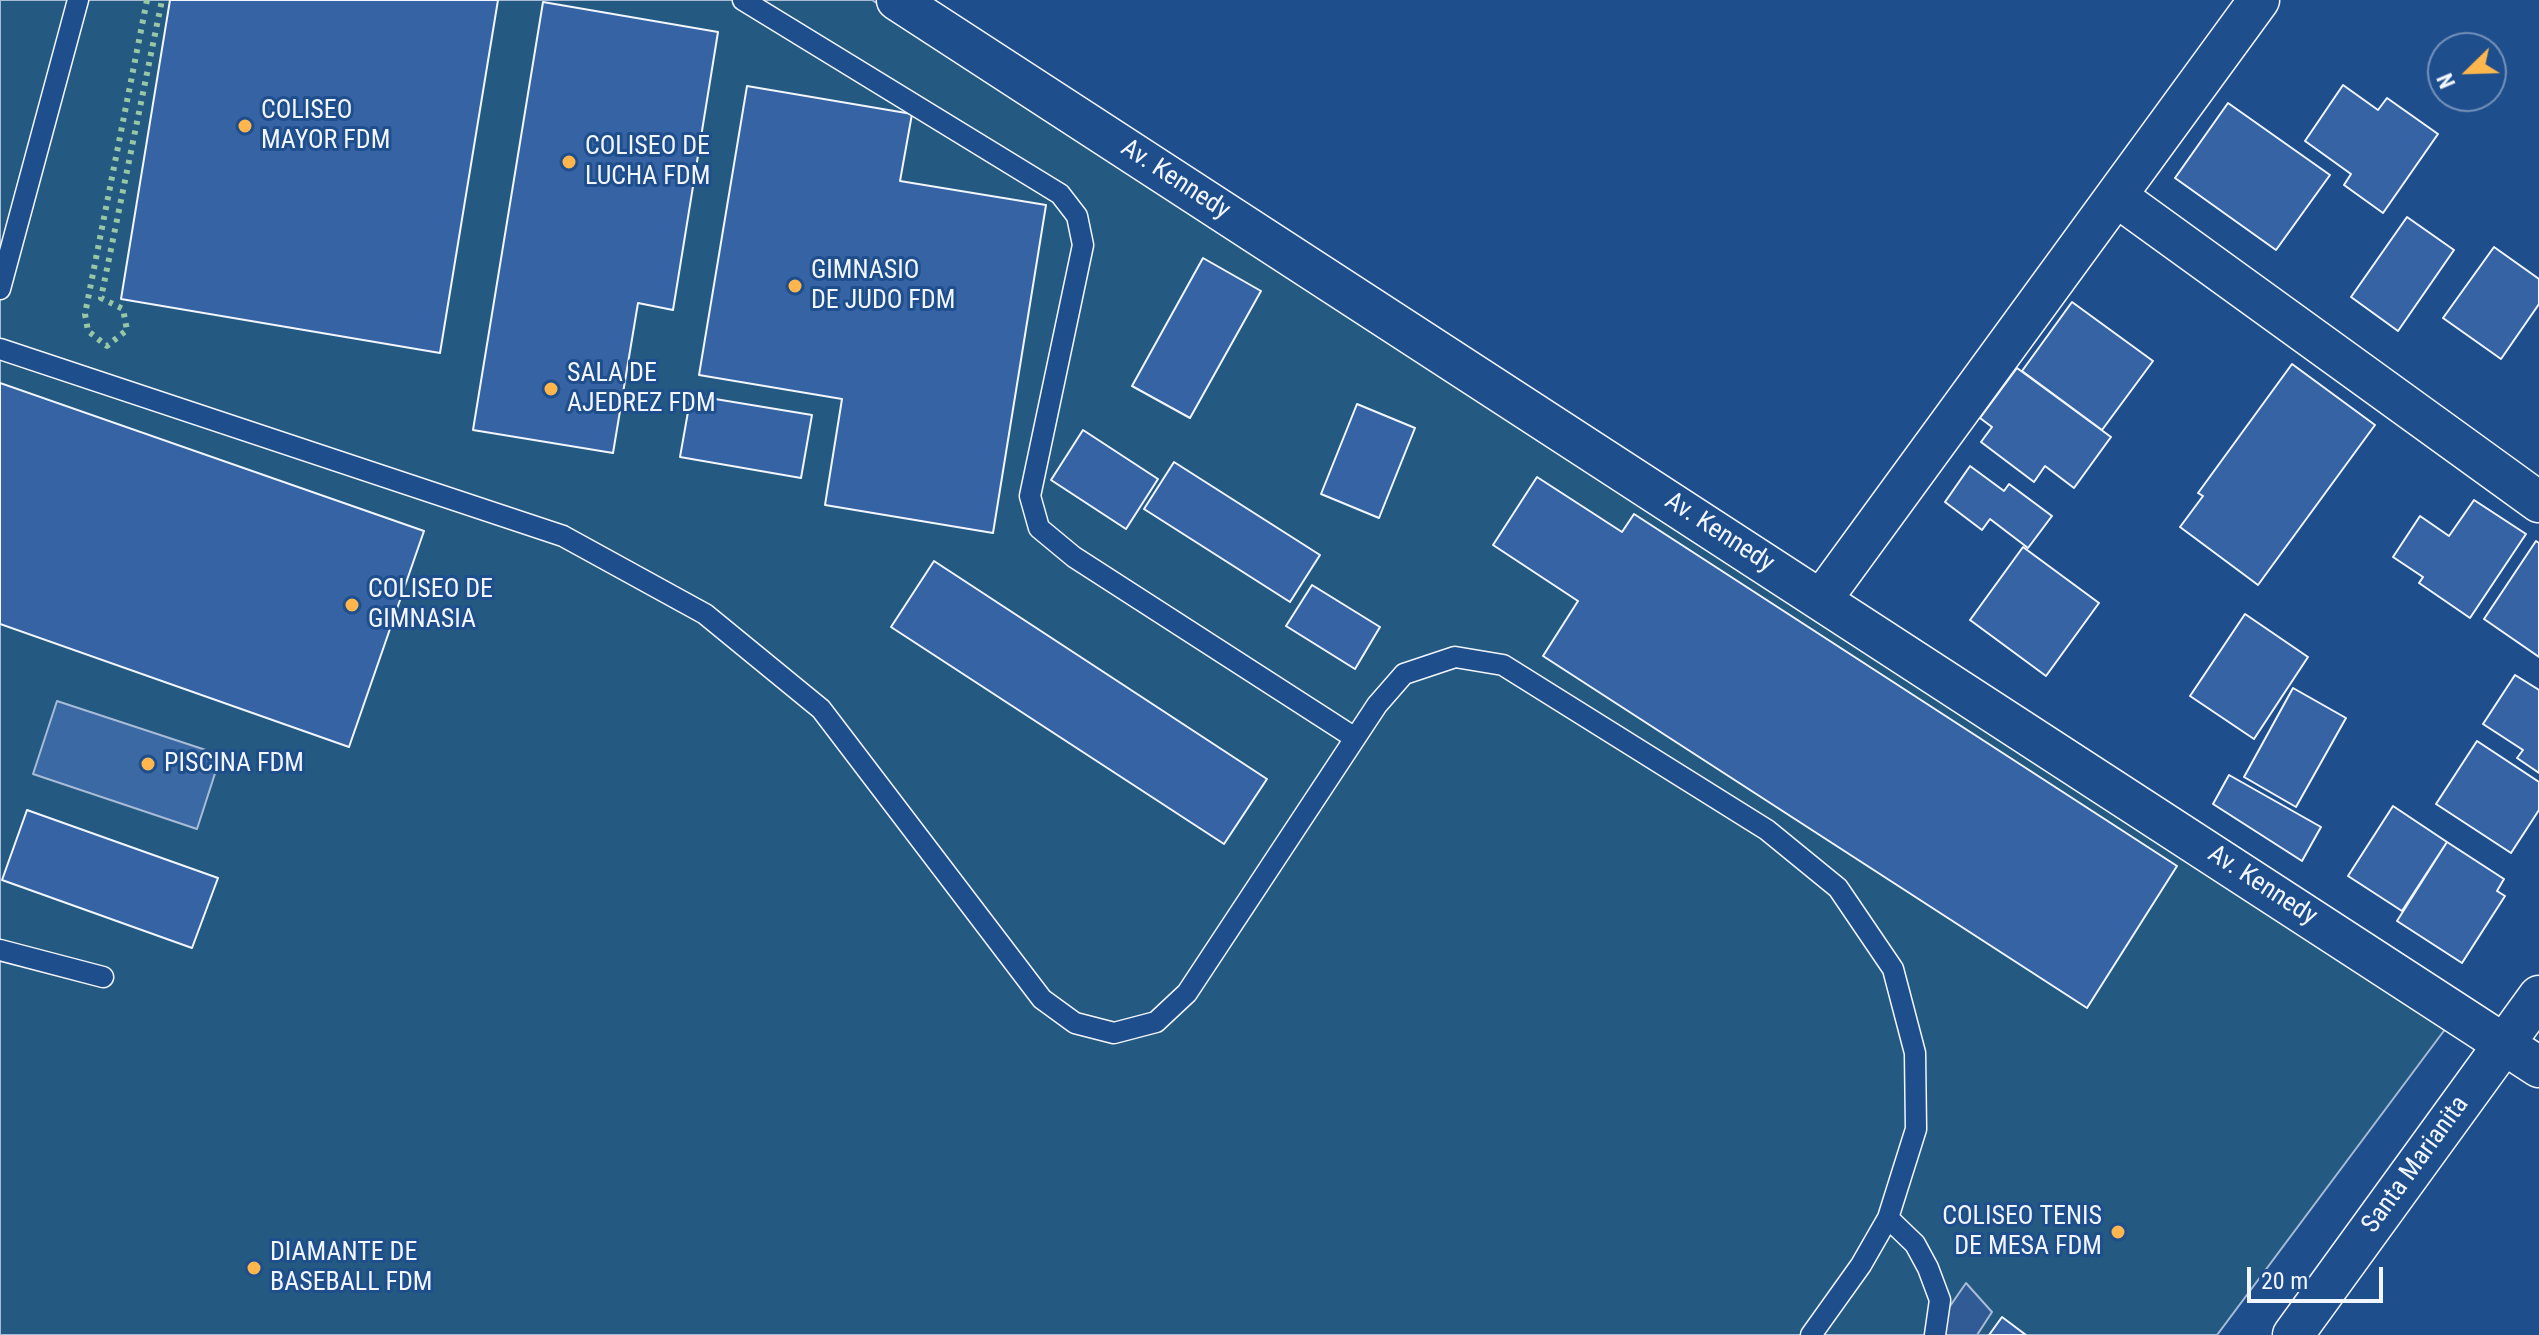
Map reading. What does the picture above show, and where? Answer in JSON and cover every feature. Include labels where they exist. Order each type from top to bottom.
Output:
[{"type":"street","name":"Av. Kennedy","points":[[897,0],[2539,1067]]},
{"type":"street","points":[[1821,600],[2259,0]]},
{"type":"street","points":[[2116,196],[2539,502]]},
{"type":"street","name":"Santa Marianita","points":[[2293,1335],[2539,996]]},
{"type":"lane","points":[[0,289],[78,0]]},
{"type":"lane","points":[[743,0],[1060,194],[1077,216],[1083,245],[1030,496],[1039,528],[1074,557],[1355,738]]},
{"type":"lane","points":[[0,349],[563,536],[705,614],[821,709],[1042,999],[1075,1023],[1114,1033],[1156,1022],[1187,993],[1377,705],[1404,674],[1455,657],[1503,665],[1767,830],[1838,888],[1893,969],[1915,1053],[1916,1129],[1888,1218],[1861,1265],[1811,1335]]},
{"type":"lane","points":[[0,950],[103,977]]},
{"type":"lane","points":[[1888,1218],[1915,1244],[1928,1268],[1940,1300],[1935,1335]]},
{"type":"shaded area","points":[[0,0],[872,0],[2446,1028],[2217,1335],[0,1335]]},
{"type":"shaded area","points":[[57,701],[221,755],[197,829],[33,774]]},
{"type":"shaded area","points":[[1966,1283],[1992,1312],[1977,1335],[1930,1335]]},
{"type":"building","points":[[170,0],[498,0],[440,353],[121,299]]},
{"type":"building","points":[[543,2],[718,32],[673,310],[638,303],[613,453],[473,430]]},
{"type":"building","points":[[2343,85],[2378,110],[2387,98],[2438,134],[2383,213],[2344,185],[2351,174],[2305,141]]},
{"type":"building","points":[[747,86],[912,114],[900,181],[1046,205],[993,533],[825,505],[842,399],[699,375]]},
{"type":"building","points":[[2228,103],[2330,175],[2276,250],[2175,178]]},
{"type":"building","points":[[2407,217],[2454,250],[2398,331],[2351,297]]},
{"type":"building","points":[[2494,247],[2539,279],[2539,304],[2501,359],[2443,318]]},
{"type":"building","points":[[1203,258],[1261,291],[1190,418],[1132,386]]},
{"type":"building","points":[[2072,302],[2153,361],[2102,430],[2022,371]]},
{"type":"building","points":[[2292,364],[2375,425],[2258,585],[2180,527],[2203,496],[2198,493]]},
{"type":"building","points":[[2017,368],[2111,437],[2074,488],[2045,466],[2034,482],[1981,442],[1992,427],[1980,418]]},
{"type":"building","points":[[0,383],[424,531],[349,747],[0,624]]},
{"type":"building","points":[[691,395],[812,415],[801,478],[680,457]]},
{"type":"building","points":[[1357,404],[1415,428],[1379,518],[1321,494]]},
{"type":"building","points":[[1083,430],[1158,479],[1126,529],[1051,480]]},
{"type":"building","points":[[1174,462],[1320,555],[1290,602],[1144,509]]},
{"type":"building","points":[[1970,466],[2004,491],[2009,484],[2052,516],[2028,548],[1990,519],[1982,530],[1945,502]]},
{"type":"building","points":[[1537,477],[1622,532],[1634,514],[2177,866],[2087,1008],[1543,656],[1578,601],[1493,545]]},
{"type":"building","points":[[2474,500],[2526,534],[2470,618],[2419,583],[2423,577],[2393,557],[2420,516],[2449,536]]},
{"type":"building","points":[[2536,541],[2539,543],[2539,657],[2484,619]]},
{"type":"building","points":[[2023,547],[2099,603],[2046,676],[1970,620]]},
{"type":"building","points":[[934,561],[1267,779],[1224,844],[891,627]]},
{"type":"building","points":[[1312,585],[1380,627],[1355,669],[1286,626]]},
{"type":"building","points":[[2245,614],[2308,657],[2254,739],[2190,696]]},
{"type":"building","points":[[2515,675],[2539,690],[2539,773],[2517,758],[2523,750],[2483,724]]},
{"type":"building","points":[[2293,688],[2346,718],[2296,807],[2244,777]]},
{"type":"building","points":[[2477,741],[2539,782],[2539,810],[2511,853],[2436,804]]},
{"type":"building","points":[[2229,775],[2321,827],[2302,861],[2213,804]]},
{"type":"building","points":[[2393,806],[2447,842],[2402,911],[2348,876]]},
{"type":"building","points":[[27,810],[218,878],[192,948],[2,880]]},
{"type":"building","points":[[2447,842],[2504,879],[2497,891],[2505,896],[2462,963],[2397,921]]},
{"type":"building","points":[[2002,1317],[2026,1335],[1989,1335]]},
{"type":"hedge","points":[[147,0],[85,314],[88,331],[107,346],[127,330],[123,309],[101,298],[162,0]]},
{"type":"place","name":"COLISEO MAYOR FDM","points":[[245,126]]},
{"type":"place","name":"COLISEO DE LUCHA FDM","points":[[569,162]]},
{"type":"place","name":"GIMNASIO DE JUDO FDM","points":[[795,286]]},
{"type":"place","name":"SALA DE AJEDREZ FDM","points":[[551,389]]},
{"type":"place","name":"COLISEO DE GIMNASIA","points":[[352,605]]},
{"type":"place","name":"PISCINA FDM","points":[[148,764]]},
{"type":"place","name":"COLISEO TENIS DE MESA FDM","points":[[2118,1232]]},
{"type":"place","name":"DIAMANTE DE BASEBALL FDM","points":[[254,1268]]}]
